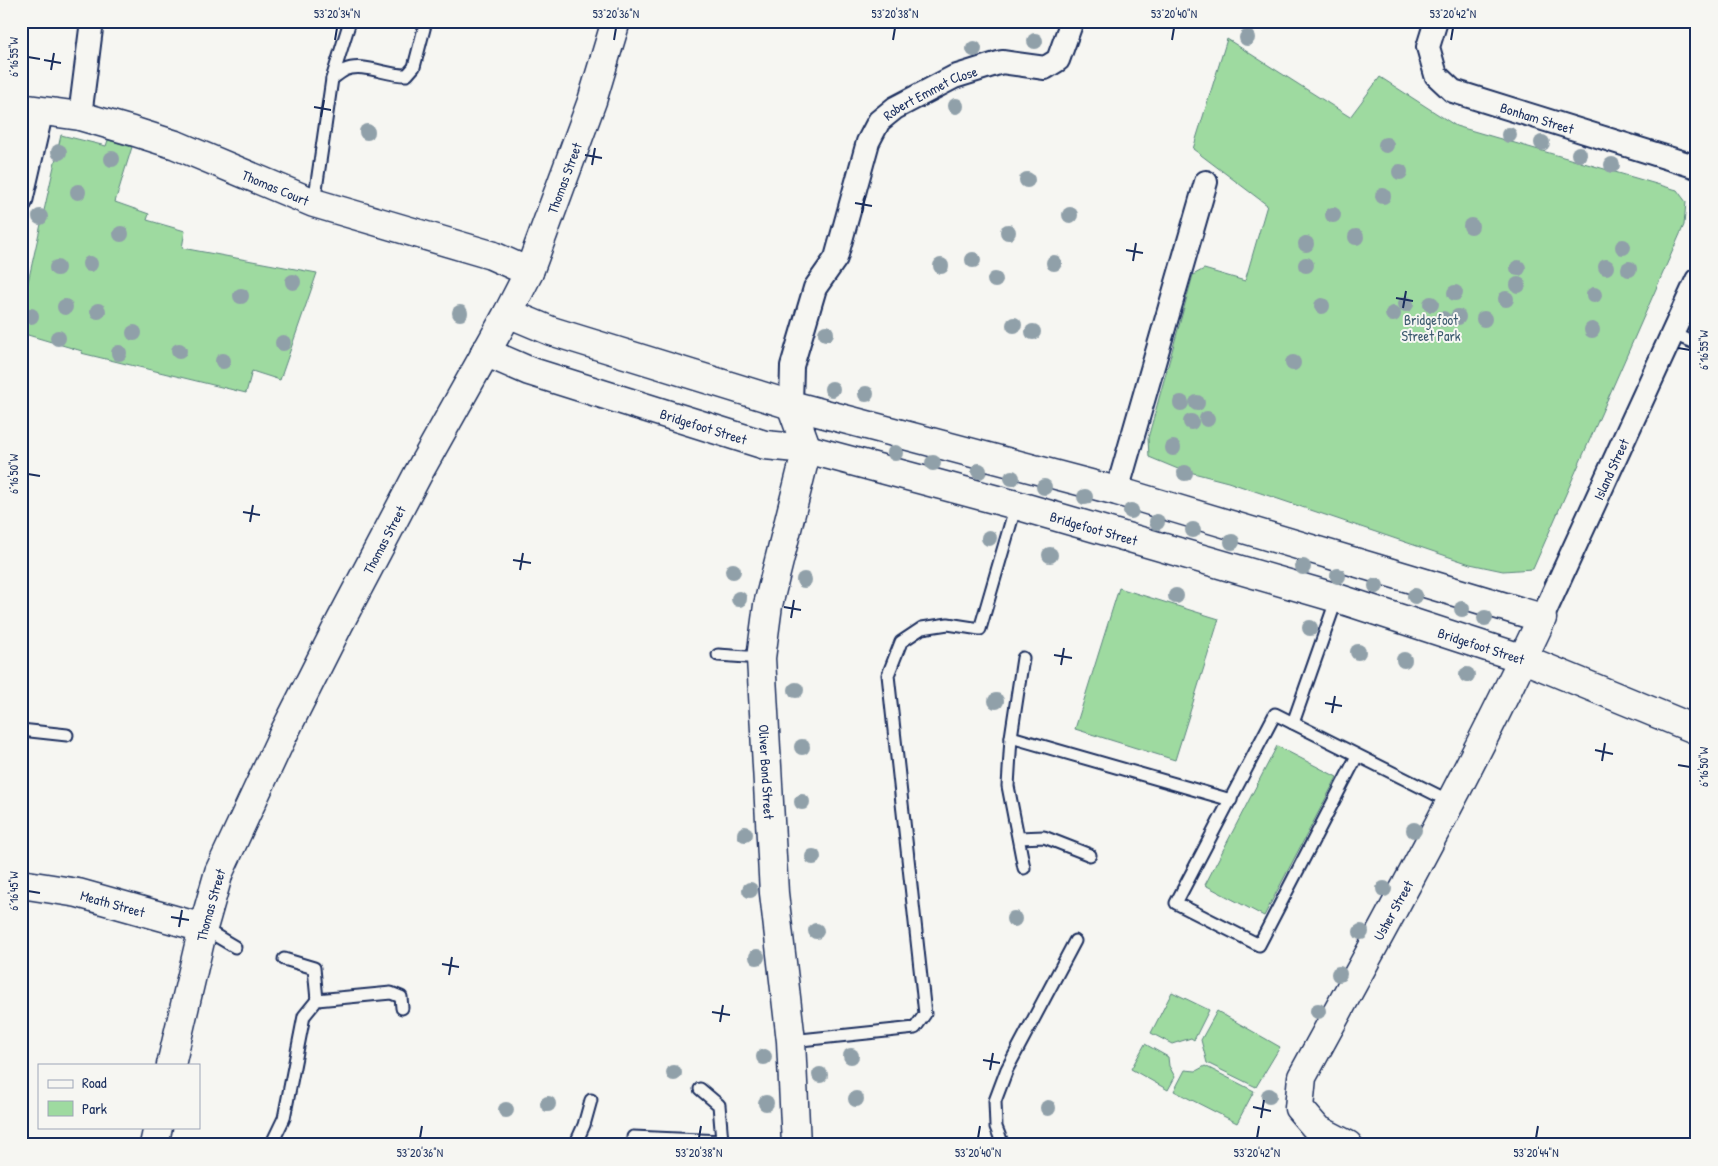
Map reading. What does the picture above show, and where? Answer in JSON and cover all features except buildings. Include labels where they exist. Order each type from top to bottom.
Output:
[{"type":"main road","name":"Thomas Street","points":[[172,1064],[203,928],[219,872],[283,735],[406,497],[529,272],[592,101],[616,21]]},
{"type":"main road","name":"Thomas Court","points":[[31,109],[100,120],[176,145],[314,203],[491,255],[529,272]]},
{"type":"main road","points":[[508,313],[551,331],[791,405],[1117,492],[1542,618]]},
{"type":"main road","name":"Bridgefoot Street","points":[[485,352],[529,372],[765,445],[807,449],[1016,505],[1337,598],[1524,659],[1697,730]]},
{"type":"main road","points":[[791,405],[807,449]]},
{"type":"main road","name":"Oliver Bond Street","points":[[796,1145],[790,1041],[774,893],[761,658],[768,604],[807,449]]},
{"type":"main road","name":"Island Street","points":[[1524,659],[1542,618]]},
{"type":"main road","name":"Usher Street","points":[[1348,1145],[1317,1129],[1299,1108],[1302,1077],[1425,853],[1524,659]]},
{"type":"main road","name":"Meath Street","points":[[21,884],[78,893],[203,928]]},
{"type":"main road","points":[[154,1145],[158,1128]]},
{"type":"street","points":[[80,116],[92,21]]},
{"type":"street","name":"Robert Emmet Close","points":[[791,405],[792,366],[816,288],[836,258],[868,142],[879,121],[895,108],[954,77],[1002,62],[1045,68],[1058,60],[1072,21]]},
{"type":"street","name":"Bonham Street","points":[[1431,25],[1428,47],[1436,75],[1453,91],[1697,167]]},
{"type":"street","points":[[21,201],[31,109]]},
{"type":"street","points":[[1117,492],[1206,182]]},
{"type":"street","name":"Island Street","points":[[1542,618],[1697,280]]},
{"type":"lane","points":[[314,203],[332,79],[350,21]]},
{"type":"lane","points":[[332,79],[346,69],[364,67],[396,76],[407,75],[414,67],[426,21]]},
{"type":"lane","points":[[1673,334],[1697,344]]},
{"type":"lane","points":[[790,1041],[915,1028],[925,1014],[888,675],[901,642],[922,628],[948,624],[980,630],[1016,505]]},
{"type":"lane","points":[[1292,723],[1337,598]]},
{"type":"lane","points":[[718,655],[761,658]]},
{"type":"lane","points":[[1023,658],[1011,737],[1008,786],[1024,868]]},
{"type":"lane","points":[[1357,756],[1259,946],[1176,903],[1275,714],[1451,802]]},
{"type":"lane","points":[[21,730],[67,735]]},
{"type":"lane","points":[[1011,737],[1231,800]]},
{"type":"lane","points":[[1019,838],[1044,837],[1090,855]]},
{"type":"lane","points":[[203,928],[235,947]]},
{"type":"lane","points":[[1003,1145],[996,1127],[995,1101],[1007,1069],[1075,940]]},
{"type":"lane","points":[[284,959],[314,968],[318,1000]]},
{"type":"lane","points":[[271,1145],[284,1118],[304,1016],[318,1000],[392,993],[401,997],[402,1008]]},
{"type":"lane","points":[[633,1137],[723,1143],[719,1105],[700,1089]]},
{"type":"lane","points":[[575,1145],[584,1125],[590,1100]]},
{"type":"green space","name":"Bridgefoot Street Park","points":[[1227,39],[1350,117],[1380,77],[1456,126],[1677,190],[1686,202],[1684,225],[1533,569],[1503,571],[1470,564],[1228,482],[1178,469],[1149,457],[1148,438],[1193,275],[1204,269],[1245,281],[1267,205],[1193,149]]},
{"type":"green space","points":[[61,135],[106,146],[108,140],[132,147],[115,202],[149,214],[147,220],[185,231],[182,248],[317,273],[280,380],[252,371],[246,393],[81,353],[82,351],[21,333],[21,313]]},
{"type":"green space","points":[[1119,588],[1219,619],[1175,760],[1075,729]]},
{"type":"green space","points":[[1277,746],[1337,777],[1264,916],[1205,885]]},
{"type":"green space","points":[[1172,992],[1209,1010],[1194,1040],[1191,1038],[1172,1044],[1151,1033]]},
{"type":"green space","points":[[1217,1011],[1280,1047],[1256,1087],[1207,1063],[1201,1040]]},
{"type":"green space","points":[[1145,1044],[1168,1057],[1169,1066],[1175,1077],[1168,1090],[1131,1069]]},
{"type":"green space","points":[[1205,1066],[1254,1091],[1237,1123],[1174,1091],[1185,1070],[1196,1071]]}]
